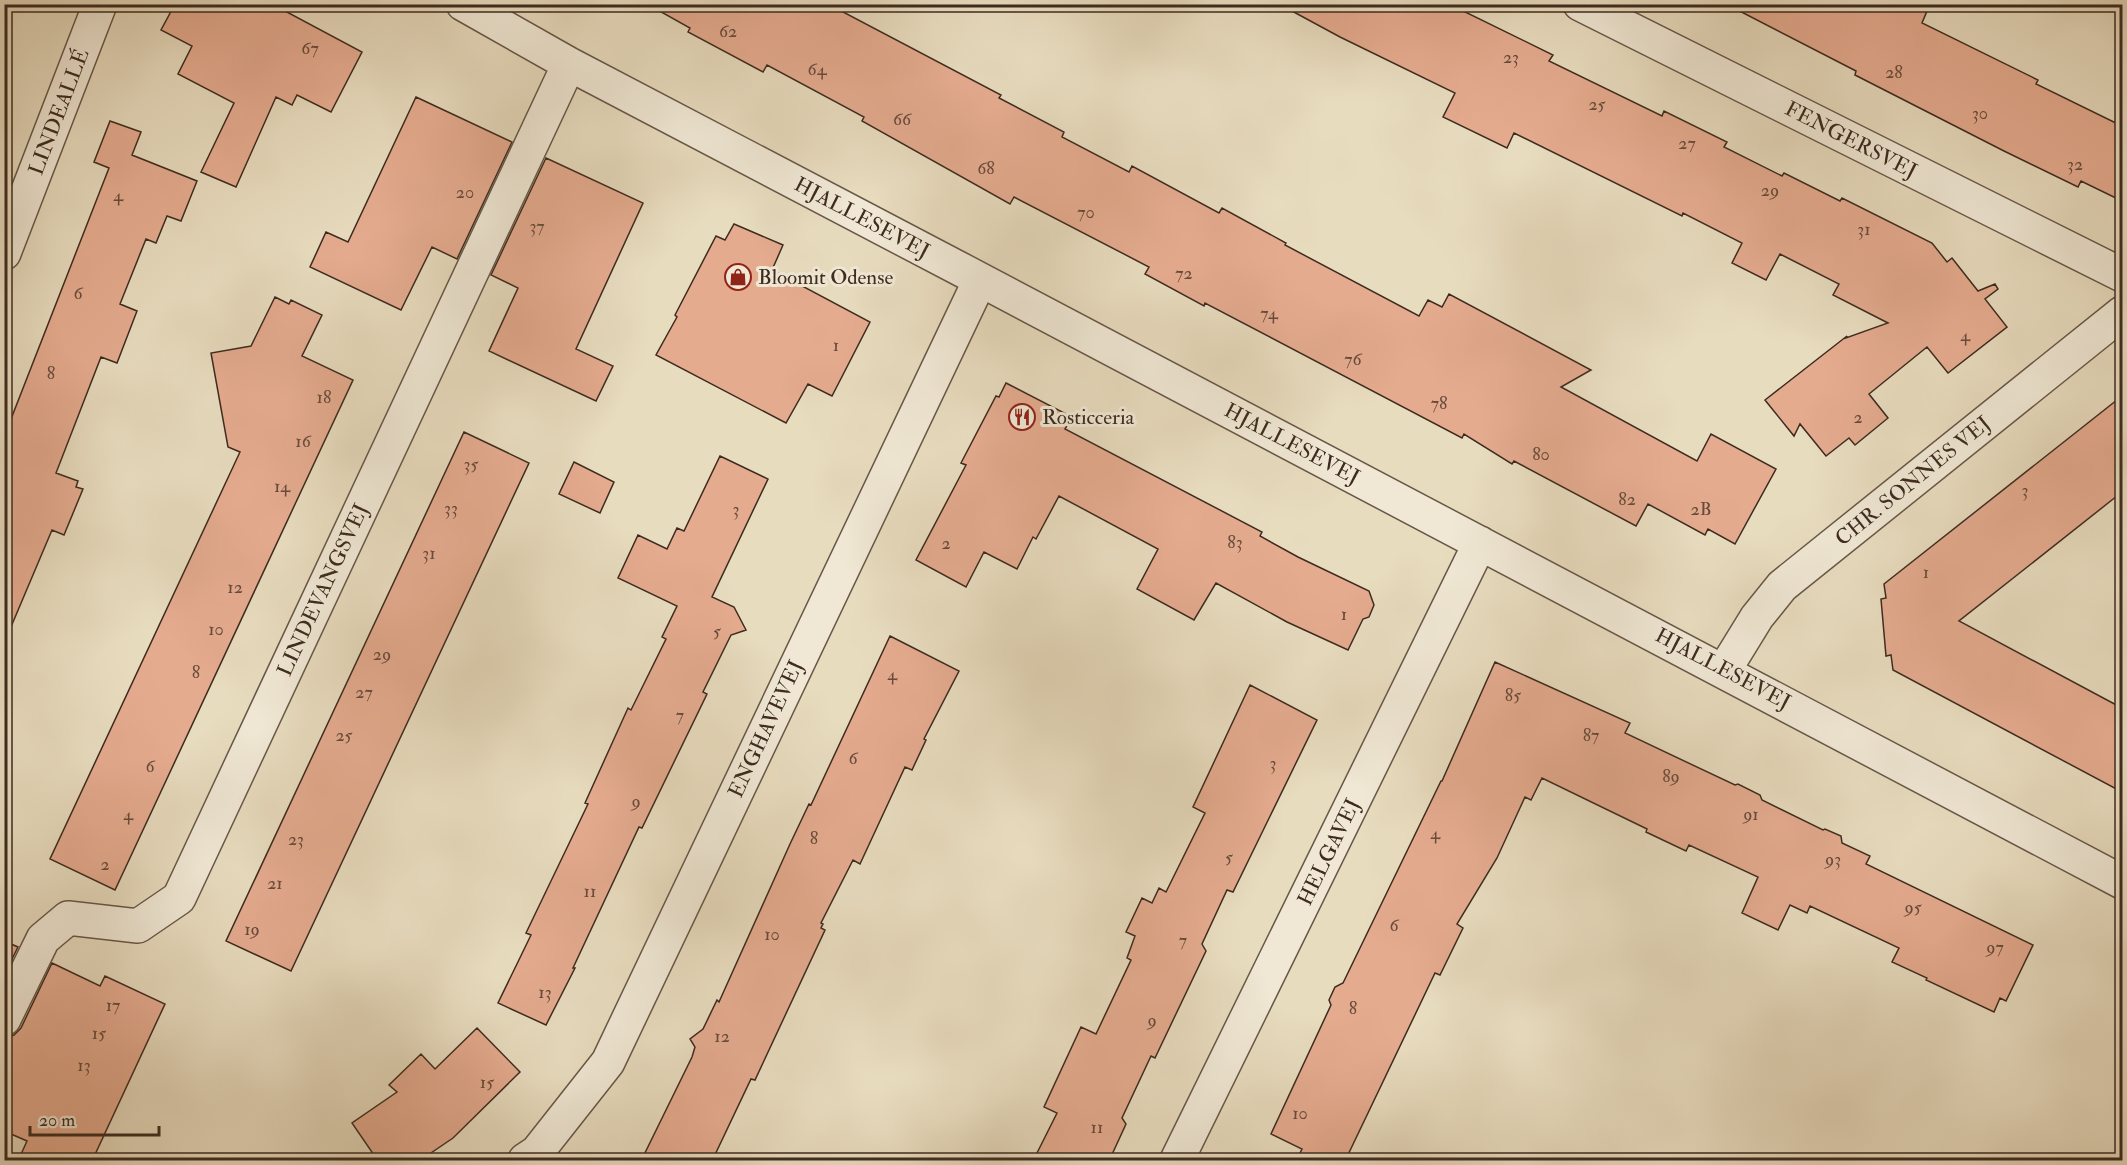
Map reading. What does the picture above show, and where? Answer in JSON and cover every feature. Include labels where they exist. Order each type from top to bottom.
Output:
[{"type":"street","name":"LINDEALLÉ","points":[[4,253],[100,4]]},
{"type":"street","name":"HJALLESEVEJ","points":[[463,4],[569,64],[1479,543],[1725,669],[2122,882]]},
{"type":"street","name":"FENGERSVEJ","points":[[1580,4],[2122,275]]},
{"type":"street","name":"LINDEVANGSVEJ","points":[[4,1019],[43,939],[68,918],[138,926],[178,898],[569,64]]},
{"type":"street","name":"ENGHAVEVEJ","points":[[525,1161],[537,1152],[608,1062],[980,280]]},
{"type":"street","name":"CHR. SONNES VEJ","points":[[1725,669],[1757,617],[1782,586],[2122,313]]},
{"type":"street","name":"HELGAVEJ","points":[[1177,1161],[1479,543]]},
{"type":"building","points":[[175,4],[272,4],[362,52],[331,112],[297,95],[292,105],[276,97],[236,187],[201,172],[234,103],[178,74],[192,46],[161,30]]},
{"type":"building","points":[[647,4],[828,4],[1001,95],[999,98],[1064,132],[1062,137],[1129,172],[1132,166],[1219,213],[1222,208],[1286,243],[1285,245],[1419,316],[1428,300],[1442,307],[1449,294],[1591,370],[1561,387],[1697,461],[1711,434],[1776,469],[1735,544],[1708,529],[1705,535],[1648,504],[1636,526],[1514,461],[1512,464],[1464,434],[1462,438],[1205,303],[1204,306],[1145,274],[1149,267],[1014,197],[1010,204],[862,121],[864,117],[767,65],[763,72],[688,32],[690,28]]},
{"type":"building","points":[[1279,4],[1449,4],[1553,55],[1549,61],[1662,116],[1664,111],[1727,142],[1724,147],[1782,176],[1784,173],[1840,201],[1842,198],[1932,243],[1947,262],[1952,258],[1978,291],[1995,284],[1998,289],[1985,299],[2007,327],[1948,373],[1927,347],[1869,394],[1888,418],[1855,445],[1849,438],[1826,456],[1800,424],[1794,436],[1765,400],[1847,336],[1846,338],[1888,323],[1833,295],[1839,284],[1780,254],[1766,280],[1732,263],[1742,243],[1683,213],[1682,216],[1514,133],[1507,148],[1443,117],[1455,93],[1340,37]]},
{"type":"building","points":[[1726,4],[1930,4],[1922,23],[2038,80],[2036,84],[2122,126],[2122,201],[2081,181],[2078,187],[2004,151],[1855,75],[1856,71]]},
{"type":"building","points":[[416,97],[512,142],[457,259],[432,247],[401,310],[310,267],[326,232],[348,242]]},
{"type":"building","points":[[110,121],[141,132],[132,155],[197,181],[181,221],[167,216],[156,243],[146,239],[120,304],[137,311],[117,363],[101,357],[56,473],[78,481],[76,487],[83,489],[64,535],[52,530],[5,641],[4,437],[109,168],[94,162]]},
{"type":"building","points":[[546,158],[643,203],[576,349],[613,366],[596,401],[489,351],[518,288],[491,275]]},
{"type":"building","points":[[734,224],[783,245],[772,270],[870,322],[832,396],[808,384],[786,423],[656,355],[716,236],[725,240]]},
{"type":"building","points":[[275,297],[289,304],[291,300],[322,315],[302,356],[353,380],[115,890],[50,859],[240,452],[228,447],[211,353],[251,346]]},
{"type":"building","points":[[1006,383],[1072,417],[1065,429],[1262,532],[1260,536],[1298,557],[1369,591],[1374,605],[1369,617],[1363,619],[1348,650],[1287,622],[1216,583],[1194,620],[1137,589],[1158,549],[1059,496],[1036,539],[1033,537],[1017,569],[984,552],[966,587],[916,560],[966,465],[961,463],[996,396],[999,397]]},
{"type":"building","points":[[2122,396],[2122,492],[1959,621],[2122,708],[2122,792],[1893,670],[1891,655],[1886,656],[1881,599],[1886,598],[1884,584]]},
{"type":"building","points":[[464,432],[529,463],[291,971],[226,941]]},
{"type":"building","points":[[720,456],[768,479],[712,597],[734,607],[746,630],[731,635],[703,692],[707,694],[642,828],[639,827],[573,968],[575,968],[546,1025],[498,1003],[531,935],[526,933],[588,804],[585,803],[628,708],[631,710],[666,639],[662,637],[677,606],[618,578],[638,535],[667,549],[677,528],[684,531]]},
{"type":"building","points":[[574,462],[614,482],[600,513],[559,494]]},
{"type":"building","points":[[890,636],[959,671],[924,739],[926,740],[912,770],[905,767],[860,864],[853,860],[821,923],[823,924],[821,928],[825,930],[755,1080],[751,1079],[712,1161],[641,1161],[692,1057],[695,1047],[690,1039],[703,1029],[717,1000],[719,1002],[790,844],[809,804],[811,805]]},
{"type":"building","points":[[1495,662],[1630,723],[1625,733],[1735,785],[1738,784],[1760,795],[1762,800],[1823,830],[1841,836],[1842,843],[1870,856],[1866,864],[2033,945],[2006,1001],[2000,998],[1994,1012],[1926,980],[1927,978],[1892,962],[1899,948],[1810,906],[1807,913],[1790,905],[1778,930],[1742,913],[1758,877],[1689,845],[1686,851],[1646,832],[1647,829],[1542,778],[1531,800],[1525,797],[1497,858],[1457,924],[1463,928],[1440,975],[1435,973],[1345,1161],[1296,1161],[1302,1149],[1271,1134],[1331,1005],[1329,1000],[1335,987],[1343,983],[1442,781]]},
{"type":"building","points":[[1250,685],[1317,720],[1233,892],[1227,890],[1202,944],[1206,951],[1155,1058],[1151,1056],[1122,1118],[1126,1124],[1109,1161],[1033,1161],[1057,1113],[1044,1107],[1081,1027],[1096,1034],[1131,960],[1127,958],[1135,936],[1126,932],[1142,898],[1152,903],[1159,888],[1166,892],[1205,813],[1193,807]]},
{"type":"building","points":[[4,941],[18,947],[4,975]]},
{"type":"building","points":[[52,963],[100,986],[105,976],[165,1004],[92,1161],[18,1161],[27,1141],[4,1131],[4,1038],[14,1035],[21,1028]]},
{"type":"building","points":[[477,1028],[520,1072],[453,1138],[419,1161],[378,1161],[352,1123],[397,1092],[389,1085],[421,1054],[435,1069]]},
{"type":"place","name":"Bloomit Odense","points":[[738,277]]},
{"type":"place","name":"Rosticceria","points":[[1022,417]]}]
